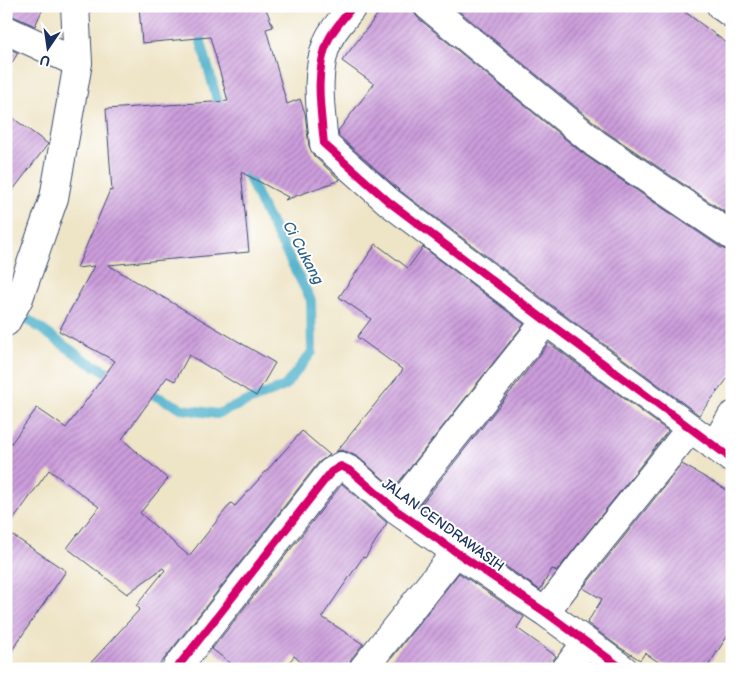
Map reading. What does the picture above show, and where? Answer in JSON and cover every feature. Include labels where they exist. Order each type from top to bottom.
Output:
[{"type":"street","points":[[11,304],[54,198],[78,63],[76,6]]},
{"type":"street","points":[[353,6],[328,39],[323,56],[320,82],[324,144],[389,202],[723,452],[732,416]]},
{"type":"street","points":[[428,6],[596,144],[732,236]]},
{"type":"street","points":[[721,6],[732,14]]},
{"type":"street","points":[[6,30],[78,63]]},
{"type":"street","points":[[396,510],[546,321]]},
{"type":"street","points":[[545,612],[690,429]]},
{"type":"street","name":"JALAN CENDRAWASIH","points":[[176,669],[331,472],[341,466],[351,471],[396,510],[545,612],[623,669]]},
{"type":"street","points":[[363,669],[456,552]]},
{"type":"street","points":[[566,669],[586,643]]},
{"type":"building","points":[[6,6],[44,6],[35,26],[13,16],[6,15]]},
{"type":"building","points":[[139,6],[265,6],[273,27],[266,29],[287,104],[300,99],[305,113],[309,146],[314,156],[340,180],[285,200],[288,197],[241,172],[249,252],[108,265],[275,363],[256,396],[189,355],[175,381],[167,377],[122,439],[168,479],[140,513],[189,556],[231,503],[235,506],[302,431],[330,455],[319,462],[155,669],[85,669],[140,609],[136,606],[165,570],[163,568],[127,594],[67,548],[99,507],[49,470],[6,530],[6,450],[37,408],[66,428],[115,361],[59,331],[94,266],[77,268],[110,190],[112,191],[106,109],[228,101],[210,37],[142,43]]},
{"type":"building","points":[[384,6],[413,6],[418,18],[586,156],[723,249],[732,251],[732,373],[699,415],[399,190],[339,136],[338,131],[374,84],[342,61]]},
{"type":"building","points":[[453,6],[677,6],[732,47],[732,217],[605,131]]},
{"type":"building","points":[[6,47],[18,53],[6,72]]},
{"type":"building","points":[[6,113],[48,144],[6,199]]},
{"type":"building","points":[[376,244],[408,268],[423,247],[524,324],[394,488],[358,457],[341,450],[336,452],[403,370],[357,337],[371,319],[339,297]]},
{"type":"building","points":[[549,343],[668,431],[557,571],[552,569],[540,590],[419,507]]},
{"type":"building","points":[[682,464],[732,493],[732,629],[706,669],[669,669],[645,653],[640,660],[587,623],[602,599],[583,588]]},
{"type":"building","points":[[342,484],[387,523],[365,558],[363,557],[322,617],[363,644],[351,659],[348,669],[309,669],[294,656],[284,669],[238,669],[212,649]]},
{"type":"building","points":[[6,531],[66,571],[6,659]]},
{"type":"building","points":[[459,573],[524,617],[517,628],[556,656],[551,669],[383,669]]},
{"type":"waterway","name":"Ci Cukang","points":[[201,26],[201,42],[221,114]]},
{"type":"waterway","name":"Ci Cukang","points":[[143,390],[183,409],[217,414],[285,386],[312,352],[311,300],[260,202],[243,164]]},
{"type":"waterway","name":"Ci Cukang","points":[[12,314],[30,321],[86,361],[119,378]]},
{"type":"cycle path","points":[[353,6],[328,41],[321,66],[320,105],[324,144],[389,202],[732,459]]},
{"type":"cycle path","points":[[176,669],[331,472],[341,466],[351,471],[396,510],[545,612],[623,669]]}]
